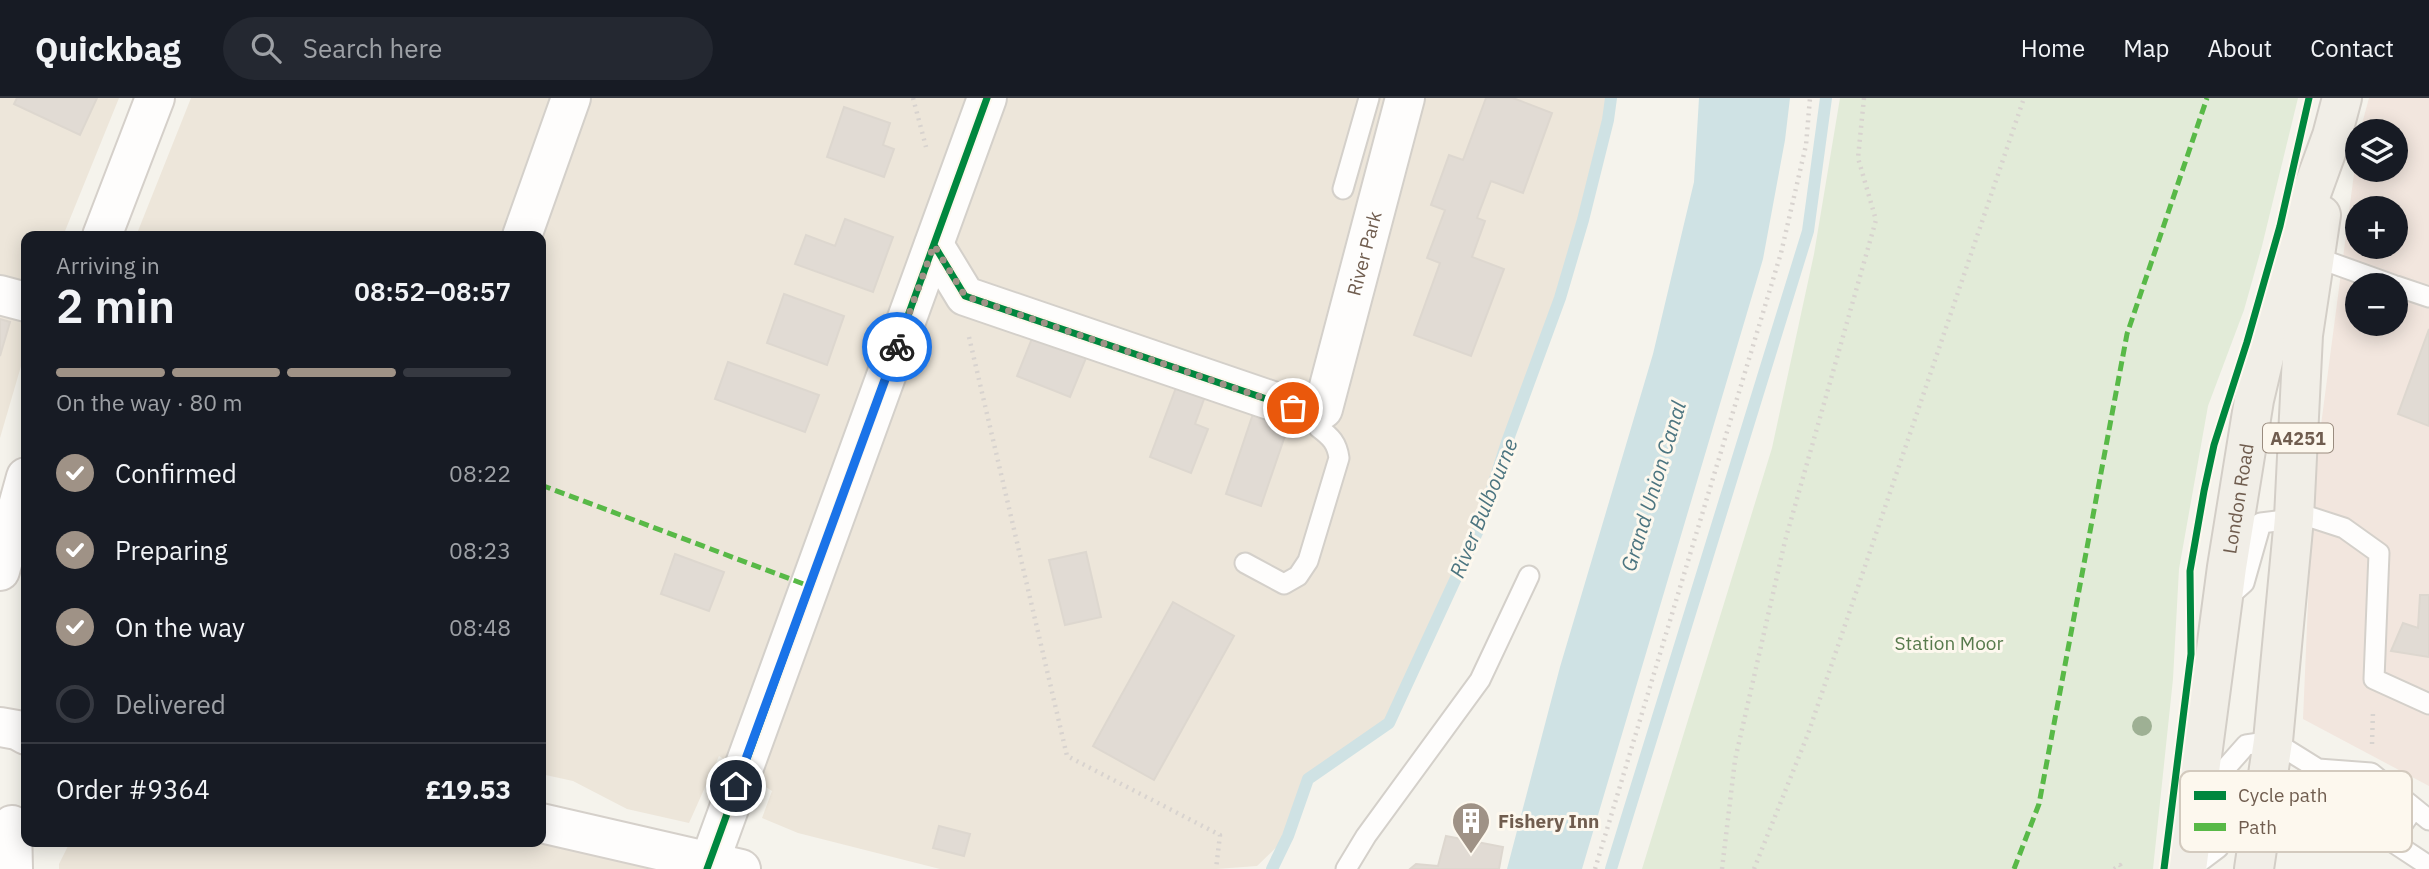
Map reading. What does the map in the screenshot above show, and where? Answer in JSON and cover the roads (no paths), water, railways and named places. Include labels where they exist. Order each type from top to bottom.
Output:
[{"type":"main road","name":"London Road","points":[[2202,771],[2227,566],[2254,400],[2287,260],[2332,136],[2342,98]]},
{"type":"main road","name":"London Road","points":[[2269,771],[2294,518],[2303,335],[2332,136]]},
{"type":"street","points":[[104,231],[155,98]]},
{"type":"street","points":[[524,231],[570,98]]},
{"type":"street","points":[[546,824],[719,867],[987,98]]},
{"type":"street","name":"River Park","points":[[1308,409],[1405,98]]},
{"type":"street","points":[[934,245],[965,296],[1308,409]]},
{"type":"street","points":[[0,295],[21,301]]},
{"type":"street","points":[[0,571],[21,495]]},
{"type":"street","points":[[0,727],[21,732]]},
{"type":"street","points":[[13,824],[13,869]]},
{"type":"lane","points":[[1343,189],[1369,98]]},
{"type":"lane","points":[[2315,257],[2359,273]]},
{"type":"lane","points":[[2408,290],[2429,297]]},
{"type":"lane","points":[[1245,563],[1284,584],[1298,576],[1308,561],[1339,458],[1338,448],[1332,438],[1320,428],[1308,409]]},
{"type":"lane","points":[[2224,600],[2244,583],[2261,523],[2310,517],[2344,528],[2379,553],[2374,679],[2429,704]]},
{"type":"lane","points":[[1346,869],[1366,836],[1480,680],[1529,576]]},
{"type":"lane","points":[[2223,771],[2246,745],[2273,741],[2318,769],[2344,771]]},
{"type":"lane","points":[[2189,869],[2212,852]]},
{"type":"lane","points":[[2408,852],[2429,866]]},
{"type":"water","name":"Grand Union Canal","points":[[1699,98],[1790,98],[1763,259],[1582,869],[1507,869],[1560,667],[1653,354],[1694,182]]},
{"type":"waterway","name":"River Bulbourne","points":[[1272,869],[1288,836],[1308,779],[1389,723],[1480,526],[1507,442],[1560,298],[1583,220],[1611,98]]},
{"type":"waterway","points":[[1611,869],[1808,231],[1826,98]]},
{"type":"place","name":"Fishery Inn","points":[[1471,855]]},
{"type":"park label","name":"Station Moor","points":[[1949,643]]}]
